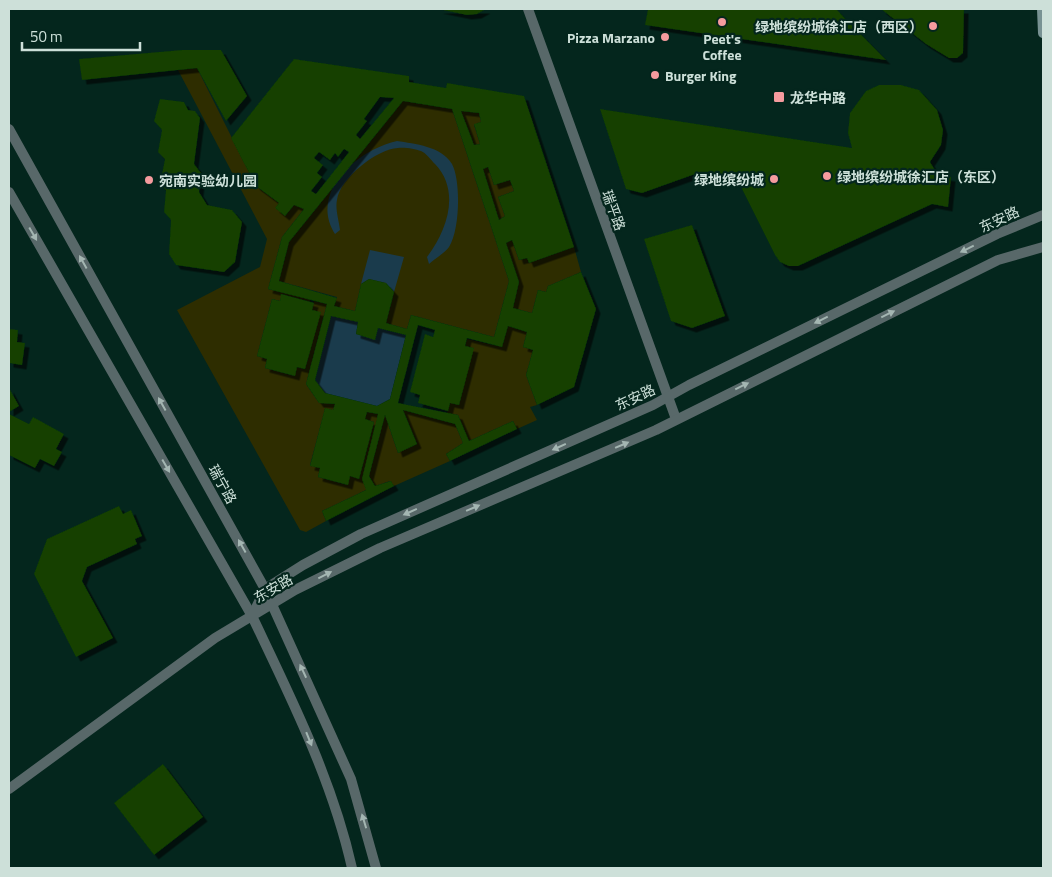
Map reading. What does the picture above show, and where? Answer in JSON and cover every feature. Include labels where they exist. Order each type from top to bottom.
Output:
[{"type":"main road","points":[[1042,9],[1043,33]]},
{"type":"street","name":"瑞平路","points":[[528,9],[676,420]]},
{"type":"street","name":"瑞宁路","points":[[9,129],[273,604],[351,779],[376,868]]},
{"type":"street","points":[[9,192],[252,616],[307,732],[346,840],[352,868]]},
{"type":"street","name":"东安路","points":[[252,616],[265,589],[303,565],[361,534],[667,397],[979,243],[1043,214]]},
{"type":"street","name":"东安路","points":[[9,789],[216,638],[273,604],[380,548],[656,430],[998,260],[1043,247]]},
{"type":"shaded area","points":[[197,68],[256,186],[279,203],[285,216],[294,205],[304,209],[282,237],[268,289],[309,299],[311,302],[282,294],[280,301],[272,299],[257,356],[267,359],[265,368],[294,376],[297,367],[305,369],[320,313],[312,310],[314,301],[327,304],[306,384],[319,403],[335,404],[333,410],[325,409],[310,465],[320,468],[318,477],[347,485],[350,476],[359,479],[374,422],[365,419],[367,412],[378,414],[366,490],[322,511],[326,521],[306,532],[300,530],[177,310],[260,267],[267,239],[178,70]]},
{"type":"shaded area","points":[[403,101],[452,109],[509,281],[494,337],[411,315],[407,329],[386,323],[394,292],[386,283],[369,279],[361,284],[355,311],[334,306],[337,297],[279,281],[289,242]]},
{"type":"shaded area","points":[[461,111],[479,113],[481,122],[474,125],[480,144],[474,145]]},
{"type":"shaded area","points":[[488,167],[494,185],[510,180],[514,191],[498,197],[505,216],[499,220],[483,169]]},
{"type":"shaded area","points":[[512,240],[519,260],[527,258],[529,263],[574,247],[581,272],[548,286],[546,292],[538,290],[532,313],[513,308],[519,282],[506,243]]},
{"type":"shaded area","points":[[508,326],[527,332],[523,347],[533,350],[526,375],[537,405],[530,407],[537,420],[517,429],[513,421],[469,441],[458,415],[447,413],[450,403],[459,405],[473,348],[465,346],[467,339],[502,347]]},
{"type":"shaded area","points":[[403,410],[455,424],[463,443],[446,454],[450,461],[394,486],[390,481],[375,486],[369,476],[385,415],[398,453],[417,444]]},
{"type":"water","points":[[397,141],[427,147],[441,153],[452,164],[455,172],[458,205],[453,239],[449,247],[429,264],[427,257],[434,247],[445,223],[449,198],[448,186],[443,175],[425,153],[421,151],[410,148],[398,148],[380,153],[370,159],[352,174],[340,191],[336,207],[340,230],[335,234],[328,218],[328,203],[333,188],[342,175],[367,153]]},
{"type":"water","points":[[370,250],[404,257],[394,292],[386,283],[369,279],[361,284]]},
{"type":"water","points":[[331,316],[358,322],[356,334],[375,339],[378,328],[406,335],[390,399],[377,406],[325,393],[315,380]]},
{"type":"building","points":[[438,9],[486,9],[477,14],[467,15]]},
{"type":"building","points":[[648,9],[836,9],[886,60],[645,25]]},
{"type":"building","name":"绿地缤纷城徐汇店（西区）","points":[[881,9],[964,9],[963,53],[957,58],[949,58],[926,44]]},
{"type":"building","points":[[182,50],[221,50],[247,96],[226,121],[197,68],[82,80],[79,59]]},
{"type":"building","points":[[294,59],[409,76],[409,82],[446,88],[447,83],[524,96],[574,247],[529,263],[527,258],[519,260],[512,240],[506,243],[519,282],[513,308],[532,313],[538,290],[546,292],[548,286],[581,272],[596,309],[574,387],[537,405],[526,375],[533,350],[523,347],[527,332],[508,326],[502,347],[467,338],[465,346],[474,348],[459,405],[450,403],[448,411],[418,403],[420,395],[410,392],[425,334],[433,337],[435,330],[418,325],[398,403],[458,415],[469,441],[513,421],[517,429],[450,461],[446,454],[463,443],[455,424],[403,410],[417,444],[398,453],[385,415],[369,476],[375,486],[391,481],[394,486],[326,521],[322,511],[366,490],[362,479],[378,414],[367,412],[365,419],[374,422],[359,479],[350,476],[348,485],[318,477],[320,468],[310,466],[325,408],[333,410],[335,404],[319,403],[306,384],[327,304],[268,289],[282,237],[304,209],[294,205],[285,216],[275,208],[279,203],[256,186],[231,138]],"holes":[[[380,97],[394,98],[360,139],[356,135],[367,121],[364,119]],[[403,101],[452,109],[509,281],[494,337],[411,315],[407,329],[386,323],[394,292],[386,283],[369,279],[361,284],[355,311],[334,306],[337,298],[279,281],[289,242]],[[461,111],[479,113],[481,122],[474,124],[480,144],[474,145]],[[344,149],[349,152],[316,194],[311,191],[322,177],[317,173],[323,165],[314,158],[319,152],[330,160],[335,153],[338,157]],[[488,167],[494,185],[510,180],[514,191],[498,197],[505,216],[499,220],[483,169]],[[331,316],[358,322],[356,334],[375,340],[378,328],[406,335],[390,399],[377,406],[325,393],[315,380]]]},
{"type":"building","name":"绿地缤纷城徐汇店（东区）","points":[[879,85],[901,85],[919,90],[937,110],[943,130],[941,145],[930,162],[938,175],[951,177],[948,207],[932,204],[798,266],[789,266],[780,262],[775,255],[739,183],[698,173],[642,193],[626,189],[600,109],[852,148],[848,133],[850,113],[866,91]]},
{"type":"building","points":[[160,99],[184,102],[188,110],[195,111],[200,118],[194,164],[201,173],[199,192],[207,205],[232,210],[242,222],[235,262],[224,272],[176,265],[169,254],[171,220],[164,212],[166,190],[160,184],[165,159],[158,152],[162,130],[154,121]]},
{"type":"building","points":[[692,225],[725,316],[692,328],[671,321],[644,239]]},
{"type":"building","points":[[281,294],[314,303],[312,310],[321,312],[305,369],[297,367],[295,376],[265,368],[267,359],[257,356],[272,299],[280,301]]},
{"type":"building","points":[[9,329],[18,330],[17,342],[25,343],[22,365],[9,363]]},
{"type":"building","points":[[9,388],[19,406],[9,412]]},
{"type":"building","points":[[9,414],[29,424],[33,417],[64,434],[56,449],[62,452],[54,466],[40,459],[35,468],[9,455]]},
{"type":"building","points":[[119,506],[123,514],[131,510],[142,536],[135,539],[137,544],[87,567],[82,581],[113,638],[76,657],[34,574],[47,539]]},
{"type":"building","points":[[163,764],[203,817],[154,855],[114,803]]},
{"type":"place","name":"Peet's Coffee","points":[[722,22]]},
{"type":"place","name":"绿地缤纷城徐汇店（西区）","points":[[933,26]]},
{"type":"place","name":"Pizza Marzano","points":[[665,37]]},
{"type":"place","name":"Burger King","points":[[655,75]]},
{"type":"place","name":"龙华中路","points":[[779,97]]},
{"type":"place","name":"绿地缤纷城徐汇店（东区）","points":[[827,176]]},
{"type":"place","name":"绿地缤纷城","points":[[774,179]]},
{"type":"place","name":"宛南实验幼儿园","points":[[149,180]]}]
